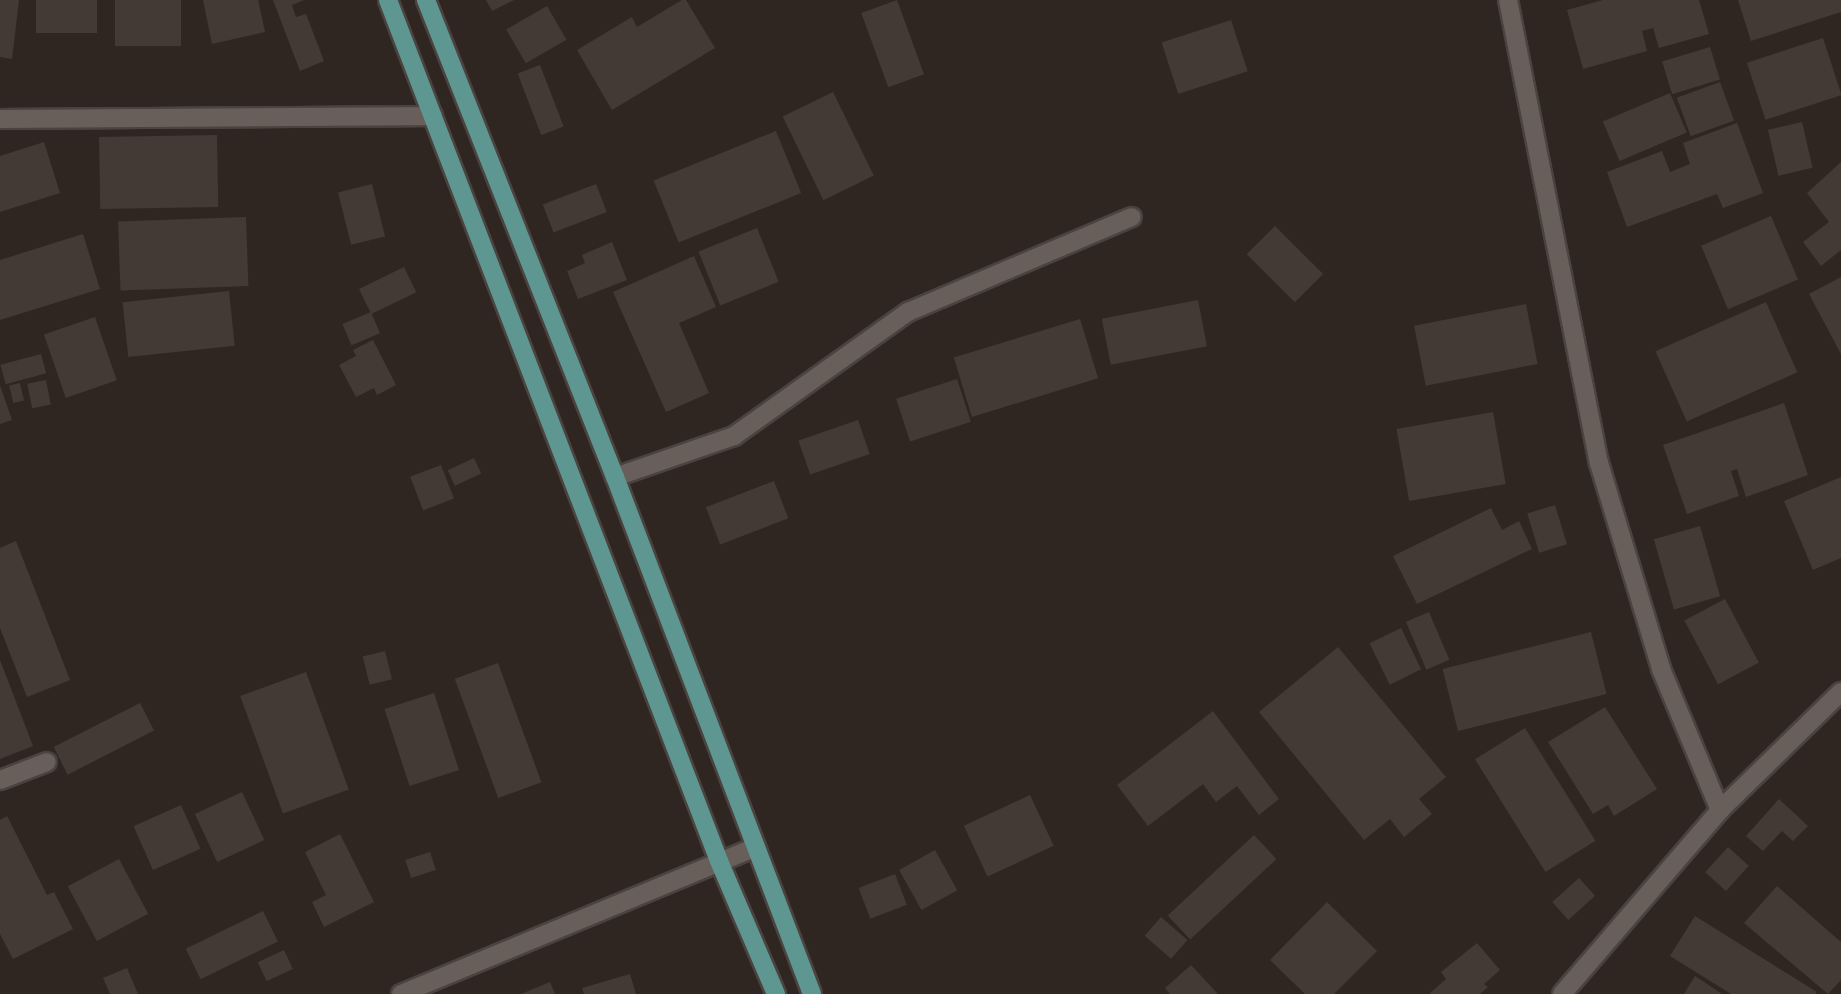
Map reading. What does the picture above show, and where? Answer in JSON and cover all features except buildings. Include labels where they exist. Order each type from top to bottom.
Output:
[{"type":"main road","points":[[388,0],[719,861],[776,994]]},
{"type":"main road","points":[[426,0],[615,477],[813,994]]},
{"type":"street","points":[[1508,0],[1599,463],[1661,669],[1720,810]]},
{"type":"street","points":[[0,119],[433,117]]},
{"type":"street","points":[[615,477],[734,436],[908,312],[1132,217]]},
{"type":"street","points":[[1562,994],[1720,810],[1841,692]]},
{"type":"street","points":[[0,780],[47,762]]},
{"type":"street","points":[[401,994],[756,847]]}]
